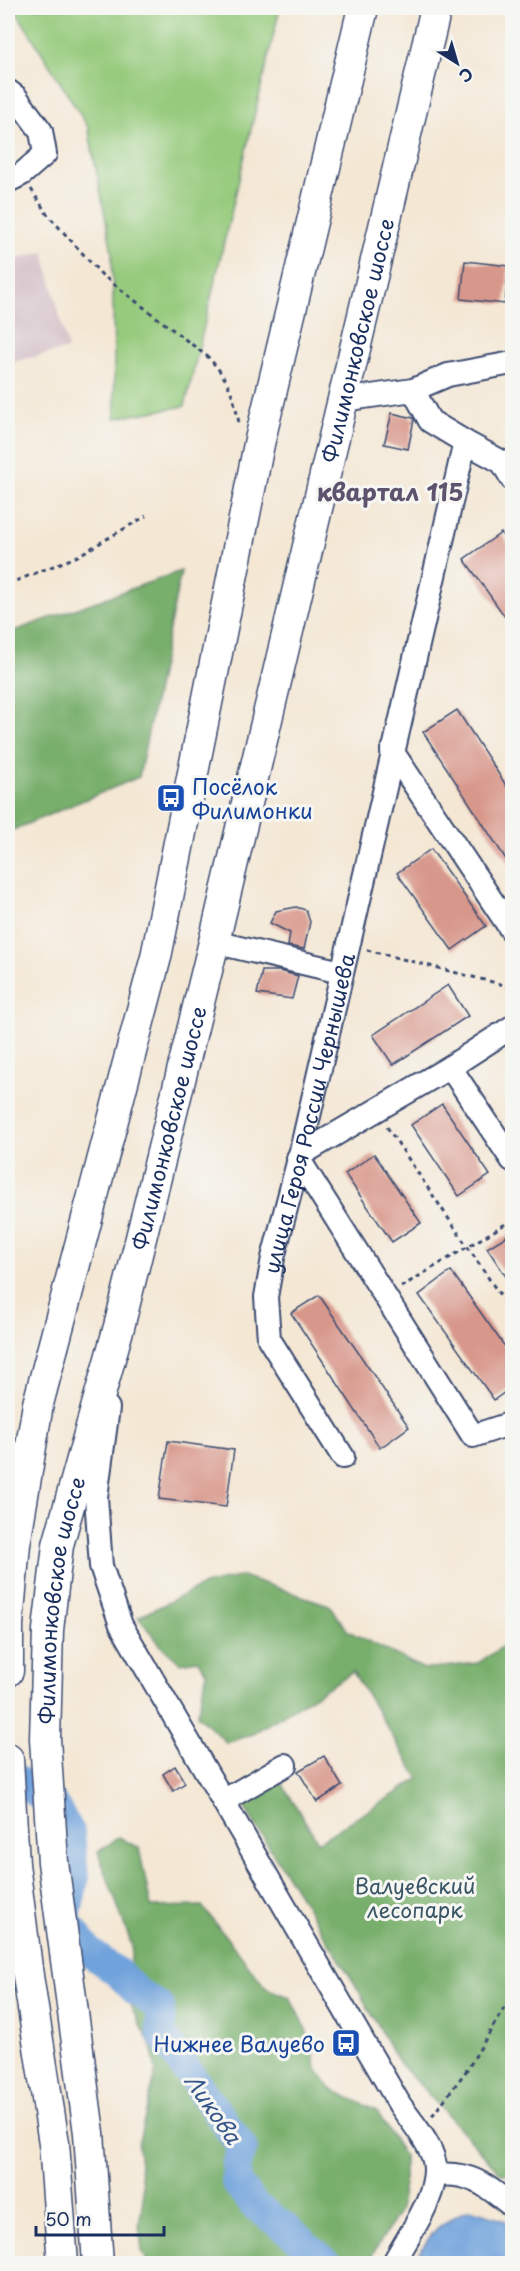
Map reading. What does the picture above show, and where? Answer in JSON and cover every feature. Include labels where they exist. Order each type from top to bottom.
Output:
[{"type":"main road","points":[[8,1671],[8,1624],[15,1544],[38,1404],[156,957],[259,444],[363,8]]},
{"type":"main road","name":"Филимонковское шоссе","points":[[98,2264],[89,2133],[53,1862],[46,1761],[48,1630],[58,1545],[120,1323],[214,942],[436,8]]},
{"type":"main road","points":[[8,1760],[14,1864],[28,1976],[54,2143],[63,2264]]},
{"type":"street","points":[[8,91],[16,97],[41,131],[45,154],[15,177]]},
{"type":"street","points":[[343,400],[413,390],[448,375],[513,363]]},
{"type":"street","points":[[413,390],[430,421],[502,462],[513,479]]},
{"type":"street","name":"улица Героя России Чернышева","points":[[343,1457],[269,1339],[266,1297],[273,1258],[299,1157],[465,442]]},
{"type":"street","points":[[392,751],[513,931]]},
{"type":"street","points":[[214,942],[341,972]]},
{"type":"street","points":[[513,1027],[299,1157],[472,1436],[513,1423]]},
{"type":"street","points":[[450,1067],[513,1160]]},
{"type":"street","points":[[120,1323],[96,1497],[101,1566],[121,1625],[395,2096],[433,2157],[436,2175],[427,2203],[393,2264]]},
{"type":"street","points":[[223,1801],[285,1765]]},
{"type":"street","points":[[436,2175],[453,2173],[482,2182],[513,2206]]},
{"type":"path","points":[[15,177],[95,269],[208,357],[234,394],[241,432]]},
{"type":"path","points":[[8,584],[76,557],[146,516]]},
{"type":"path","points":[[347,945],[513,987]]},
{"type":"path","points":[[376,1111],[513,1312]]},
{"type":"path","points":[[385,1297],[513,1220]]},
{"type":"path","points":[[419,2133],[467,2070],[513,1995]]},
{"type":"shaded area","points":[[44,252],[68,349],[8,363],[8,261]]},
{"type":"green space","points":[[14,8],[280,8],[185,406],[115,418],[112,252],[88,127]]},
{"type":"green space","points":[[181,571],[139,777],[8,832],[8,633]]},
{"type":"green space","name":"Валуевский лесопарк","points":[[242,1576],[329,1605],[348,1631],[424,1669],[478,1663],[512,1640],[512,2174],[501,2174],[397,2060],[353,1981],[243,1805],[280,1780],[318,1842],[419,1779],[353,1672],[252,1734],[227,1743],[197,1715],[207,1672],[197,1660],[180,1663],[162,1647],[138,1617],[204,1585]]},
{"type":"green space","points":[[119,1837],[139,1848],[151,1907],[202,1906],[266,1988],[289,1997],[302,2019],[311,2043],[316,2068],[331,2089],[377,2111],[404,2156],[404,2183],[400,2210],[367,2263],[148,2263],[142,2251],[139,2225],[143,2198],[138,2145],[156,2071],[151,2046],[127,1999],[132,1946],[98,1852]]},
{"type":"water","points":[[470,2209],[496,2217],[508,2224],[512,2237],[512,2263],[414,2263],[431,2236],[442,2224]]},
{"type":"building","points":[[465,261],[509,266],[505,304],[461,299]]},
{"type":"building","points":[[392,413],[414,420],[408,449],[384,444]]},
{"type":"building","points":[[501,533],[513,549],[513,628],[464,559]]},
{"type":"building","points":[[457,710],[513,796],[513,870],[423,732]]},
{"type":"building","points":[[431,849],[486,926],[452,950],[397,873]]},
{"type":"building","points":[[296,907],[306,910],[310,922],[304,949],[288,946],[290,933],[270,923],[276,911]]},
{"type":"building","points":[[262,971],[279,971],[298,976],[292,999],[257,994]]},
{"type":"building","points":[[448,985],[468,1016],[393,1065],[373,1035]]},
{"type":"building","points":[[442,1104],[490,1175],[459,1196],[411,1125]]},
{"type":"building","points":[[374,1154],[421,1223],[392,1242],[345,1174]]},
{"type":"building","points":[[513,1232],[513,1287],[487,1248]]},
{"type":"building","points":[[451,1271],[513,1358],[513,1386],[494,1400],[419,1295]]},
{"type":"building","points":[[319,1295],[409,1427],[380,1448],[291,1313]]},
{"type":"building","points":[[168,1441],[234,1450],[226,1507],[159,1499]]},
{"type":"building","points":[[324,1756],[342,1786],[317,1802],[298,1771]]},
{"type":"building","points":[[175,1766],[185,1783],[173,1791],[163,1774]]},
{"type":"waterway","name":"Ликова","points":[[8,1774],[53,1804],[70,1832],[74,1880],[65,1920],[89,1952],[117,1972],[136,1991],[160,2007],[161,2034],[243,2148],[237,2163],[236,2182],[254,2205],[286,2228],[328,2264]]},
{"type":"place","name":"Посёлок Филимонки","points":[[171,798]]},
{"type":"place","name":"Нижнее Валуево","points":[[346,2043]]},
{"type":"district","name":"квартал 115","points":[[390,491]]}]
